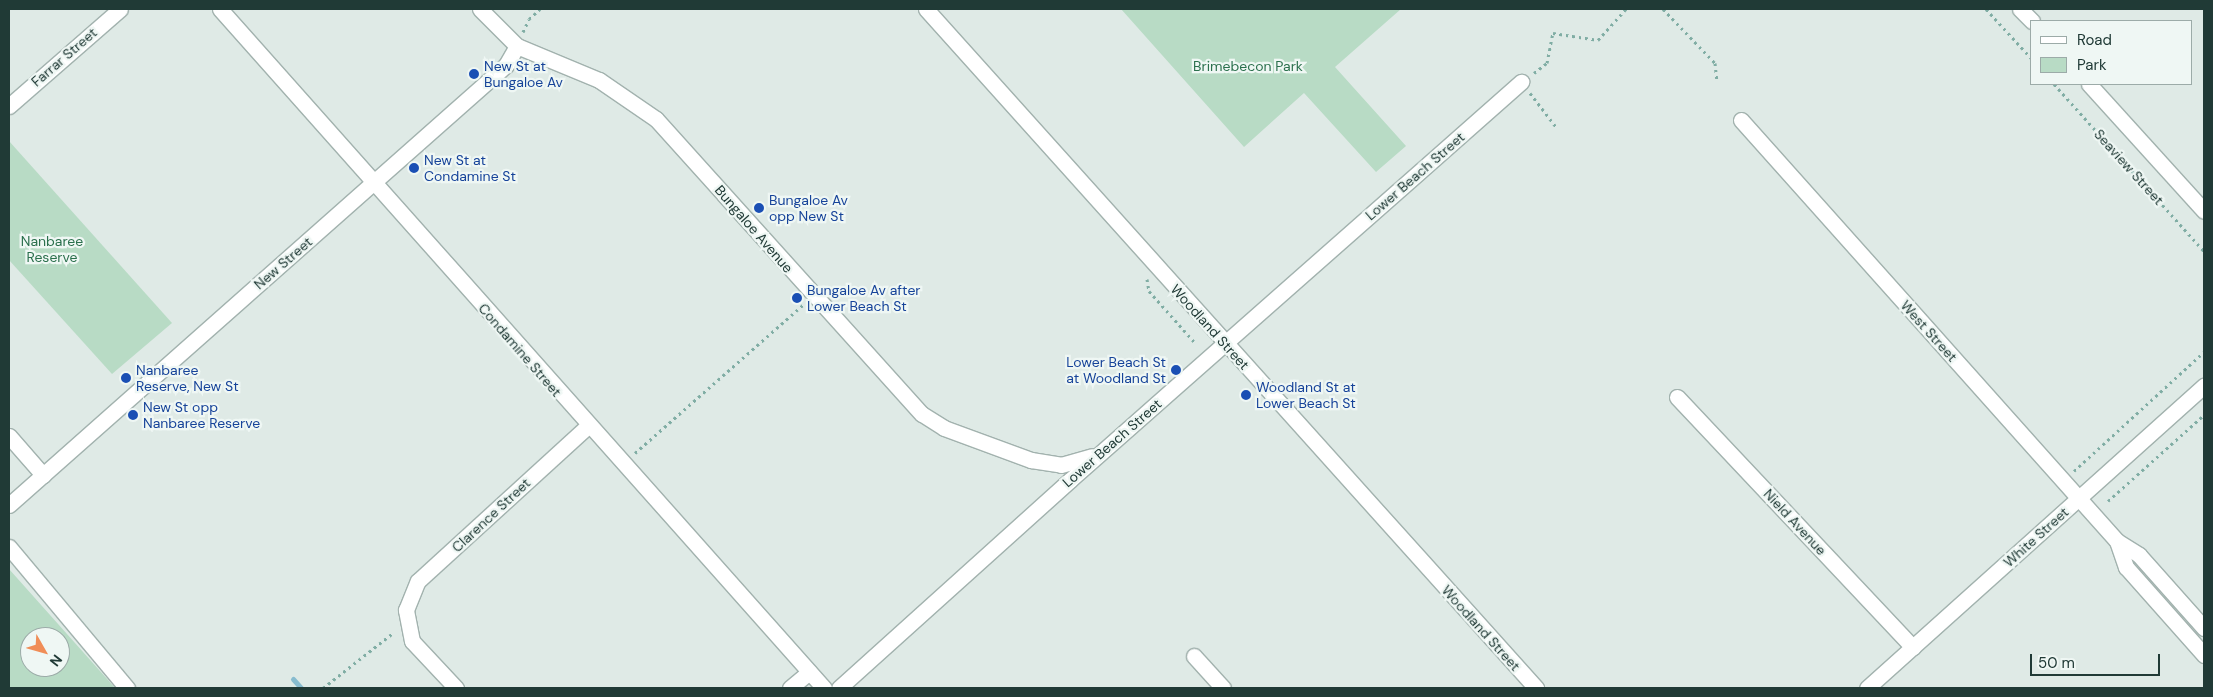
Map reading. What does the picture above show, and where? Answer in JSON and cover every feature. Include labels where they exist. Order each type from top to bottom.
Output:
[{"type":"street","name":"Farrar Street","points":[[9,106],[120,9]]},
{"type":"street","name":"Condamine Street","points":[[220,9],[588,426],[824,688]]},
{"type":"street","name":"Bungaloe Avenue","points":[[480,9],[517,46],[599,80],[656,119],[813,296],[922,414],[944,428],[1047,463],[1074,463],[1106,449]]},
{"type":"street","name":"Woodland Street","points":[[926,9],[1536,688]]},
{"type":"street","points":[[2020,9],[2031,20]]},
{"type":"street","name":"New Street","points":[[9,505],[374,184],[506,65],[517,46]]},
{"type":"street","name":"Lower Beach Street","points":[[839,688],[1225,343],[1521,82]]},
{"type":"street","name":"Seaview Street","points":[[2090,85],[2204,211]]},
{"type":"street","name":"West Street","points":[[1741,120],[2117,541],[2139,555],[2204,628]]},
{"type":"street","name":"White Street","points":[[1867,688],[2079,499],[2122,457],[2204,386]]},
{"type":"street","name":"Nield Avenue","points":[[1677,397],[1913,647]]},
{"type":"street","name":"Clarence Street","points":[[456,688],[412,641],[406,610],[418,582],[588,426]]},
{"type":"street","points":[[9,436],[43,475]]},
{"type":"street","name":"West Street","points":[[2117,541],[2126,567],[2204,655]]},
{"type":"street","points":[[9,547],[127,688]]},
{"type":"street","points":[[1194,656],[1223,688]]},
{"type":"street","points":[[790,688],[809,672]]},
{"type":"path","points":[[517,46],[529,19],[540,9]]},
{"type":"path","points":[[1557,128],[1521,82],[1547,62],[1553,33],[1598,40],[1626,9]]},
{"type":"path","points":[[1663,9],[1715,63],[1717,81]]},
{"type":"path","points":[[1986,9],[2030,58]]},
{"type":"path","name":"Seaview Street","points":[[2055,85],[2204,251]]},
{"type":"path","points":[[622,464],[813,296]]},
{"type":"path","points":[[2078,468],[2204,352]]},
{"type":"path","points":[[2108,501],[2204,414]]},
{"type":"path","points":[[323,688],[392,631],[398,638]]},
{"type":"green space","name":"Brimebecon Park","points":[[1121,9],[1401,9],[1335,67],[1406,146],[1376,172],[1304,93],[1244,147]]},
{"type":"green space","name":"Nanbaree Reserve","points":[[9,141],[172,323],[112,374],[9,260]]},
{"type":"green space","points":[[9,569],[61,627],[20,627],[20,677],[70,677],[70,637],[115,688],[9,688]]},
{"type":"waterway","points":[[293,679],[301,688]]},
{"type":"place","name":"New St at Bungaloe Av","points":[[474,74]]},
{"type":"place","name":"New St at Condamine St","points":[[414,168]]},
{"type":"place","name":"Bungaloe Av opp New St","points":[[759,208]]},
{"type":"place","name":"Bungaloe Av after Lower Beach St","points":[[797,298]]},
{"type":"place","name":"Lower Beach St at Woodland St","points":[[1176,370]]},
{"type":"place","name":"Nanbaree Reserve, New St","points":[[126,378]]},
{"type":"place","name":"Woodland St at Lower Beach St","points":[[1246,395]]},
{"type":"place","name":"New St opp Nanbaree Reserve","points":[[133,415]]}]
